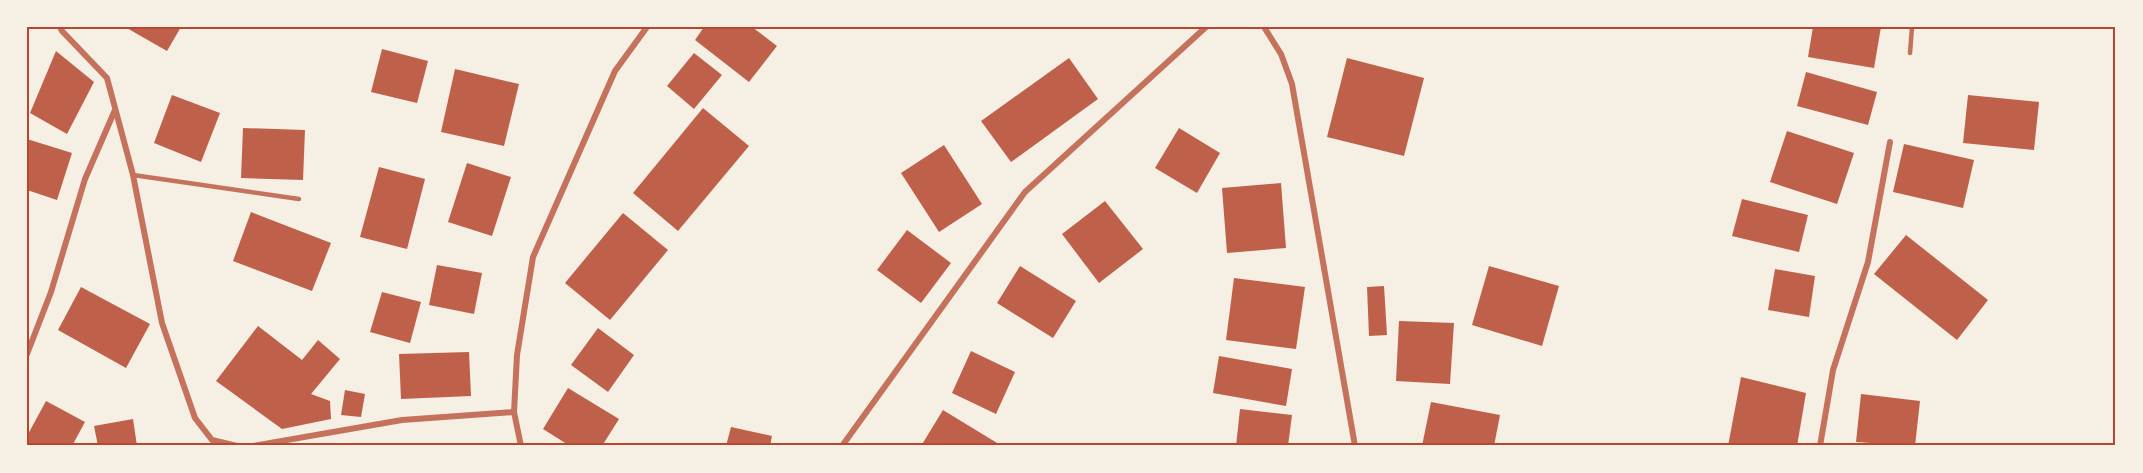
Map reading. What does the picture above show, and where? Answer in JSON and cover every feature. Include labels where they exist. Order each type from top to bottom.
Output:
[{"type":"street","points":[[60,27],[107,78],[134,175],[162,323],[195,418],[212,440],[237,446]]},
{"type":"street","points":[[521,446],[514,412],[517,355],[533,257],[615,71],[647,27]]},
{"type":"street","points":[[842,446],[1024,192],[1206,27]]},
{"type":"street","points":[[1264,27],[1281,54],[1292,84],[1355,446]]},
{"type":"street","points":[[27,354],[51,292],[85,179],[115,110]]},
{"type":"street","points":[[1820,446],[1833,370],[1868,262],[1890,142]]},
{"type":"street","points":[[253,446],[402,420],[514,412]]},
{"type":"lane","points":[[1910,53],[1912,27]]},
{"type":"lane","points":[[134,175],[299,199]]},
{"type":"building","points":[[125,27],[181,27],[167,51]]},
{"type":"building","points":[[704,27],[752,27],[777,46],[749,82],[695,40]]},
{"type":"building","points":[[1813,27],[1881,27],[1874,68],[1808,57]]},
{"type":"building","points":[[382,49],[428,61],[417,103],[371,92]]},
{"type":"building","points":[[56,51],[94,82],[67,134],[30,113]]},
{"type":"building","points":[[694,53],[722,75],[694,109],[667,86]]},
{"type":"building","points":[[1069,58],[1098,99],[1011,162],[981,121]]},
{"type":"building","points":[[1347,58],[1424,78],[1404,156],[1327,137]]},
{"type":"building","points":[[455,69],[519,84],[504,146],[441,132]]},
{"type":"building","points":[[1806,72],[1877,92],[1868,125],[1797,106]]},
{"type":"building","points":[[172,95],[220,113],[201,162],[154,143]]},
{"type":"building","points":[[1968,95],[2039,102],[2034,150],[1963,143]]},
{"type":"building","points":[[703,108],[749,146],[678,231],[633,193]]},
{"type":"building","points":[[243,128],[305,130],[303,180],[241,178]]},
{"type":"building","points":[[1179,128],[1220,153],[1197,193],[1155,168]]},
{"type":"building","points":[[1787,131],[1854,153],[1837,204],[1770,182]]},
{"type":"building","points":[[27,139],[72,153],[57,200],[27,190]]},
{"type":"building","points":[[1904,144],[1974,160],[1963,208],[1893,192]]},
{"type":"building","points":[[944,145],[982,204],[939,232],[901,173]]},
{"type":"building","points":[[467,163],[511,177],[492,236],[448,222]]},
{"type":"building","points":[[379,167],[425,179],[407,249],[360,237]]},
{"type":"building","points":[[1281,183],[1286,248],[1227,253],[1222,188]]},
{"type":"building","points":[[1742,199],[1808,215],[1799,252],[1732,236]]},
{"type":"building","points":[[1105,201],[1143,249],[1099,283],[1062,234]]},
{"type":"building","points":[[251,212],[331,243],[312,291],[233,261]]},
{"type":"building","points":[[623,213],[668,250],[610,320],[565,283]]},
{"type":"building","points":[[907,230],[951,263],[921,303],[877,270]]},
{"type":"building","points":[[1906,235],[1988,300],[1957,340],[1874,274]]},
{"type":"building","points":[[437,265],[482,273],[474,314],[429,305]]},
{"type":"building","points":[[1020,266],[1076,301],[1053,338],[997,303]]},
{"type":"building","points":[[1489,266],[1559,286],[1542,346],[1472,325]]},
{"type":"building","points":[[1775,269],[1815,276],[1809,317],[1768,310]]},
{"type":"building","points":[[1234,278],[1305,287],[1296,349],[1226,340]]},
{"type":"building","points":[[1384,286],[1387,335],[1369,336],[1367,287]]},
{"type":"building","points":[[81,287],[150,324],[126,368],[58,330]]},
{"type":"building","points":[[382,292],[421,302],[410,343],[370,332]]},
{"type":"building","points":[[1399,321],[1454,323],[1450,384],[1396,381]]},
{"type":"building","points":[[258,326],[302,360],[318,340],[340,359],[311,394],[330,401],[331,419],[282,429],[216,381]]},
{"type":"building","points":[[598,328],[634,355],[608,392],[571,365]]},
{"type":"building","points":[[971,351],[1015,372],[996,414],[952,393]]},
{"type":"building","points":[[469,352],[471,396],[401,399],[399,354]]},
{"type":"building","points":[[1219,356],[1292,369],[1286,406],[1213,393]]},
{"type":"building","points":[[1741,377],[1806,393],[1797,446],[1728,446]]},
{"type":"building","points":[[568,388],[619,419],[602,446],[570,446],[543,429]]},
{"type":"building","points":[[345,390],[365,394],[361,417],[341,415]]},
{"type":"building","points":[[1861,394],[1920,401],[1915,446],[1856,442]]},
{"type":"building","points":[[46,401],[85,422],[72,446],[27,446],[27,436]]},
{"type":"building","points":[[1431,402],[1500,415],[1494,446],[1422,446]]},
{"type":"building","points":[[1240,409],[1292,415],[1288,446],[1236,446]]},
{"type":"building","points":[[943,410],[1002,446],[921,446]]},
{"type":"building","points":[[133,419],[137,446],[98,446],[94,426]]},
{"type":"building","points":[[731,427],[772,436],[770,446],[726,446]]}]
